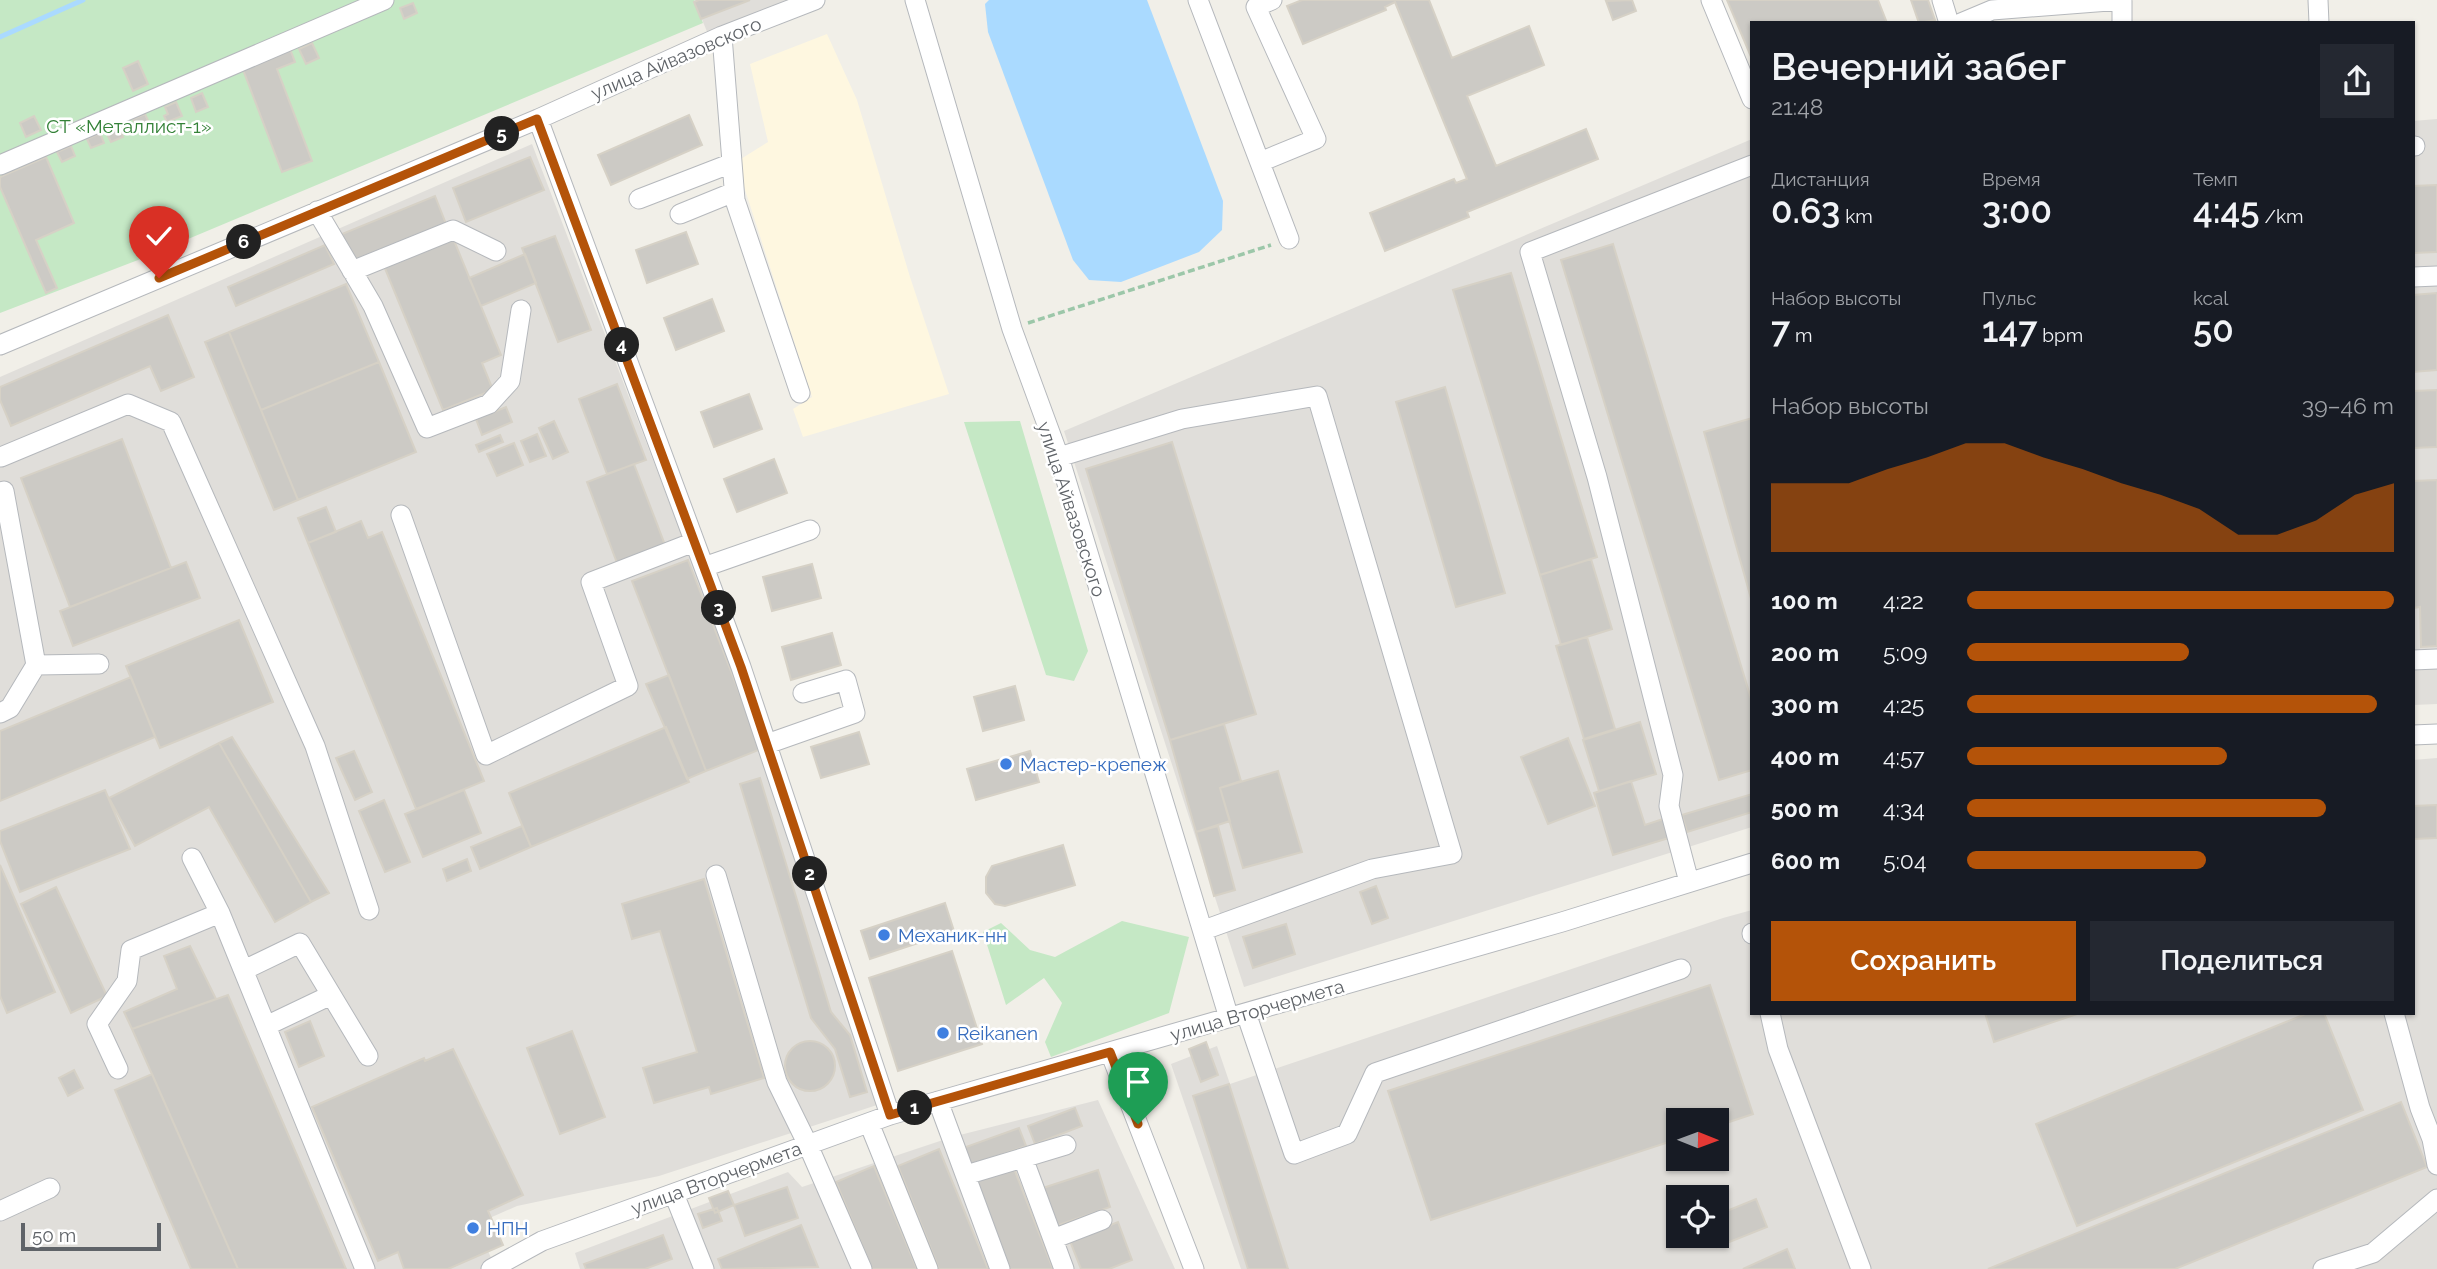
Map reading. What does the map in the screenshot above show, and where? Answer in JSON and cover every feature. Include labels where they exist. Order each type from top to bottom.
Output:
[{"type":"street","points":[[0,165],[384,0]]},
{"type":"street","name":"улица Айвазовского","points":[[0,345],[537,119],[722,36],[815,0]]},
{"type":"street","name":"улица Айвазовского","points":[[915,0],[1012,329],[1059,457],[1204,930],[1294,1154],[1347,1134],[1375,1073],[1681,969]]},
{"type":"street","points":[[1198,0],[1289,239]]},
{"type":"street","points":[[1260,162],[1316,139],[1256,7],[1272,0]]},
{"type":"street","points":[[1711,0],[1750,94]]},
{"type":"street","points":[[1942,0],[1948,21]]},
{"type":"street","points":[[1967,21],[1992,10],[2122,0],[2122,21]]},
{"type":"street","points":[[2318,0],[2319,21]]},
{"type":"street","points":[[722,36],[735,200],[800,393]]},
{"type":"street","points":[[537,119],[767,744],[890,1115]]},
{"type":"street","points":[[639,199],[732,163]]},
{"type":"street","points":[[1689,882],[1669,806],[1673,775],[1597,477],[1530,252],[1750,166]]},
{"type":"street","points":[[680,214],[734,192]]},
{"type":"street","points":[[317,211],[373,306],[427,428],[489,404],[510,381],[521,310]]},
{"type":"street","points":[[352,271],[453,230],[496,251]]},
{"type":"street","points":[[2415,277],[2437,276]]},
{"type":"street","points":[[1059,457],[1182,419],[1317,396],[1452,854],[1372,869],[1204,930]]},
{"type":"street","points":[[0,713],[10,708],[36,666],[2,492],[7,489],[1,454],[128,404],[171,422],[314,746],[369,910]]},
{"type":"street","points":[[401,515],[486,755],[628,686],[591,582],[694,542]]},
{"type":"street","points":[[704,567],[810,530]]},
{"type":"street","points":[[2415,660],[2437,659]]},
{"type":"street","points":[[36,666],[99,664]]},
{"type":"street","points":[[767,744],[855,713],[846,680],[803,693]]},
{"type":"street","points":[[2415,735],[2437,734]]},
{"type":"street","points":[[192,858],[220,913],[244,970],[365,1269]]},
{"type":"street","name":"улица Вторчермета","points":[[491,1269],[542,1241],[890,1115],[1562,922],[1750,864]]},
{"type":"street","points":[[716,875],[777,1082],[808,1144],[862,1269]]},
{"type":"street","points":[[118,1069],[97,1024],[127,981],[131,950],[220,913]]},
{"type":"street","points":[[244,970],[300,943],[368,1056]]},
{"type":"street","points":[[266,1026],[331,995]]},
{"type":"street","points":[[1770,1015],[1778,1049],[1861,1269]]},
{"type":"street","points":[[2395,1015],[2429,1112],[2437,1165]]},
{"type":"street","points":[[1110,1052],[1194,1269]]},
{"type":"street","points":[[939,1101],[1000,1269]]},
{"type":"street","points":[[869,1123],[928,1269]]},
{"type":"street","points":[[965,1175],[1066,1145]]},
{"type":"street","points":[[1023,1158],[1064,1269]]},
{"type":"street","points":[[0,1211],[51,1188]]},
{"type":"street","points":[[674,1194],[704,1269]]},
{"type":"street","points":[[2323,1269],[2373,1253],[2437,1199]]},
{"type":"street","points":[[1053,1239],[1102,1220]]},
{"type":"path","points":[[1012,329],[1289,239]]},
{"type":"shaded area","points":[[694,0],[790,0],[708,34]]},
{"type":"shaded area","points":[[827,34],[857,100],[910,277],[949,394],[803,437],[793,409],[812,397],[736,162],[768,142],[750,64]]},
{"type":"shaded area","points":[[2437,119],[2437,704],[2415,705],[2415,121]]},
{"type":"shaded area","points":[[1750,140],[1750,828],[1244,987],[1064,431]]},
{"type":"shaded area","points":[[532,144],[766,755],[877,1105],[659,1176],[517,1206],[476,1224],[496,1269],[0,1269],[0,377]]},
{"type":"shaded area","points":[[2437,758],[2437,1269],[1241,1269],[1171,1064],[1217,1046],[1230,1084],[1750,911],[1750,1015],[2415,1015],[2415,760]]},
{"type":"shaded area","points":[[1098,1100],[1175,1269],[580,1269],[575,1253],[788,1172],[802,1187],[952,1137]]},
{"type":"green space","name":"СТ «Металлист-1»","points":[[0,0],[694,0],[703,23],[138,260],[0,313]]},
{"type":"green space","points":[[1020,421],[1088,651],[1074,681],[1046,675],[964,422]]},
{"type":"green space","points":[[1122,921],[1189,937],[1169,1013],[1051,1057],[1045,1042],[1062,1003],[1044,978],[1006,1005],[983,932],[1001,923],[1030,950],[1055,957]]},
{"type":"water","points":[[989,0],[1147,0],[1223,201],[1222,230],[1199,252],[1121,282],[1089,280],[1073,260],[988,32],[985,4]]},
{"type":"building","points":[[750,0],[701,19],[694,2]]},
{"type":"building","points":[[1302,0],[1429,0],[1452,58],[1529,26],[1544,65],[1467,96],[1496,166],[1586,129],[1598,159],[1467,212],[1469,217],[1385,251],[1370,213],[1454,179],[1456,183],[1467,179],[1395,2],[1385,7],[1386,10],[1303,44],[1287,6]]},
{"type":"building","points":[[1632,0],[1636,11],[1613,20],[1606,1]]},
{"type":"building","points":[[1727,0],[1878,0],[1886,21],[1750,21],[1750,54]]},
{"type":"building","points":[[1911,0],[1928,0],[1935,20],[1918,21]]},
{"type":"building","points":[[413,3],[417,13],[404,19],[400,8]]},
{"type":"building","points":[[312,43],[319,58],[306,64],[299,49]]},
{"type":"building","points":[[290,49],[295,62],[277,69],[312,161],[282,172],[242,67]]},
{"type":"building","points":[[138,61],[148,84],[133,91],[123,68]]},
{"type":"building","points":[[202,93],[208,107],[196,112],[191,98]]},
{"type":"building","points":[[176,102],[182,116],[167,122],[164,116],[168,114],[165,107]]},
{"type":"building","points":[[145,114],[150,125],[138,130],[133,119]]},
{"type":"building","points":[[689,115],[702,145],[611,185],[598,155]]},
{"type":"building","points":[[34,116],[41,130],[26,137],[20,123]]},
{"type":"building","points":[[119,127],[123,137],[111,142],[106,132]]},
{"type":"building","points":[[100,133],[104,143],[91,148],[87,139]]},
{"type":"building","points":[[71,146],[75,156],[62,162],[57,152]]},
{"type":"building","points":[[46,157],[74,223],[36,240],[57,288],[46,293],[0,187],[0,177]]},
{"type":"building","points":[[530,157],[544,190],[466,222],[453,188]]},
{"type":"building","points":[[2437,185],[2437,252],[2415,253],[2415,186]]},
{"type":"building","points":[[435,196],[446,224],[353,262],[342,234]]},
{"type":"building","points":[[686,232],[698,264],[647,283],[636,250]]},
{"type":"building","points":[[555,236],[591,330],[558,342],[522,248]]},
{"type":"building","points":[[453,238],[501,355],[482,363],[493,390],[443,410],[384,266]]},
{"type":"building","points":[[1613,244],[1750,695],[1750,771],[1719,780],[1561,260]]},
{"type":"building","points":[[325,245],[334,264],[236,306],[228,287]]},
{"type":"building","points":[[525,254],[536,283],[481,306],[469,278]]},
{"type":"building","points":[[1511,273],[1597,557],[1540,575],[1453,290]]},
{"type":"building","points":[[346,284],[379,362],[261,410],[229,332]]},
{"type":"building","points":[[2437,293],[2437,370],[2415,372],[2415,295]]},
{"type":"building","points":[[712,299],[724,331],[676,350],[664,318]]},
{"type":"building","points":[[168,315],[194,377],[161,391],[150,366],[11,426],[0,400],[0,387]]},
{"type":"building","points":[[229,332],[298,500],[274,510],[205,342]]},
{"type":"building","points":[[379,362],[416,452],[298,500],[261,410]]},
{"type":"building","points":[[617,384],[646,460],[607,474],[579,399]]},
{"type":"building","points":[[1445,387],[1505,593],[1456,607],[1396,402]]},
{"type":"building","points":[[2437,390],[2437,447],[2415,448],[2415,391]]},
{"type":"building","points":[[749,394],[762,429],[714,447],[701,412]]},
{"type":"building","points":[[506,407],[512,422],[482,435],[476,419]]},
{"type":"building","points":[[1750,419],[1750,595],[1704,432]]},
{"type":"building","points":[[554,421],[568,452],[553,459],[539,428]]},
{"type":"building","points":[[537,434],[546,456],[530,462],[521,441]]},
{"type":"building","points":[[500,435],[503,442],[479,452],[476,445]]},
{"type":"building","points":[[122,439],[171,568],[70,607],[21,478]]},
{"type":"building","points":[[1172,442],[1256,714],[1170,740],[1086,469]]},
{"type":"building","points":[[514,443],[523,465],[497,476],[487,454]]},
{"type":"building","points":[[774,459],[787,493],[737,512],[724,479]]},
{"type":"building","points":[[634,464],[665,545],[617,563],[587,482]]},
{"type":"building","points":[[2437,480],[2437,646],[2421,647],[2420,607],[2415,608],[2415,481]]},
{"type":"building","points":[[326,507],[336,532],[308,543],[298,518]]},
{"type":"building","points":[[361,521],[368,538],[382,532],[484,781],[416,809],[308,543]]},
{"type":"building","points":[[1591,559],[1612,629],[1561,645],[1540,575]]},
{"type":"building","points":[[688,560],[761,749],[706,771],[632,581]]},
{"type":"building","points":[[186,562],[200,598],[73,646],[60,611]]},
{"type":"building","points":[[812,564],[821,598],[772,611],[763,577]]},
{"type":"building","points":[[239,620],[273,702],[160,748],[126,666]]},
{"type":"building","points":[[832,633],[841,665],[791,680],[782,647]]},
{"type":"building","points":[[1587,637],[1615,729],[1584,739],[1556,646]]},
{"type":"building","points":[[669,675],[706,771],[687,779],[646,684]]},
{"type":"building","points":[[131,677],[155,737],[0,801],[0,731]]},
{"type":"building","points":[[1015,686],[1024,720],[983,731],[974,697]]},
{"type":"building","points":[[1640,722],[1656,774],[1599,791],[1583,740]]},
{"type":"building","points":[[1224,724],[1241,781],[1220,788],[1230,821],[1196,832],[1170,740]]},
{"type":"building","points":[[666,727],[689,782],[531,847],[509,793]]},
{"type":"building","points":[[859,732],[869,764],[821,778],[811,747]]},
{"type":"building","points":[[232,737],[329,893],[311,902],[219,743]]},
{"type":"building","points":[[1568,738],[1595,806],[1548,824],[1521,757]]},
{"type":"building","points":[[219,743],[311,902],[275,922],[209,807],[135,846],[109,798]]},
{"type":"building","points":[[354,751],[372,792],[355,800],[336,758]]},
{"type":"building","points":[[1030,751],[1039,782],[976,800],[967,769]]},
{"type":"building","points":[[1278,771],[1302,852],[1243,868],[1220,788]]},
{"type":"building","points":[[760,778],[831,1012],[850,1035],[867,1092],[850,1097],[835,1049],[811,1018],[740,784]]},
{"type":"building","points":[[1631,781],[1645,825],[1666,818],[1672,837],[1613,855],[1594,793]]},
{"type":"building","points":[[105,790],[130,849],[20,892],[0,841],[0,831]]},
{"type":"building","points":[[464,790],[481,833],[423,857],[405,814]]},
{"type":"building","points":[[1750,795],[1750,813],[1687,832],[1682,815]]},
{"type":"building","points":[[384,800],[410,862],[385,872],[359,811]]},
{"type":"building","points":[[2437,805],[2437,838],[2415,839],[2415,806]]},
{"type":"building","points":[[522,826],[531,847],[480,869],[471,847]]},
{"type":"building","points":[[1218,826],[1235,890],[1214,896],[1196,832]]},
{"type":"building","points":[[1063,845],[1075,885],[1005,906],[995,904],[986,893],[986,877],[992,866]]},
{"type":"building","points":[[467,859],[471,871],[447,881],[443,869]]},
{"type":"building","points":[[0,865],[55,992],[7,1013],[0,996]]},
{"type":"building","points":[[704,879],[764,1078],[711,1094],[709,1087],[654,1103],[643,1068],[697,1052],[660,931],[632,939],[622,904]]},
{"type":"building","points":[[1376,886],[1388,918],[1372,924],[1360,892]]},
{"type":"building","points":[[56,887],[107,996],[71,1013],[21,904]]},
{"type":"building","points":[[945,903],[954,931],[870,959],[861,931]]},
{"type":"building","points":[[1286,924],[1295,954],[1253,968],[1243,937]]},
{"type":"building","points":[[190,946],[216,999],[132,1029],[124,1012],[177,989],[164,956]]},
{"type":"building","points":[[952,951],[982,1044],[898,1071],[869,978]]},
{"type":"building","points":[[1710,985],[1753,1114],[1729,1122],[1729,1108],[1666,1108],[1666,1143],[1431,1220],[1388,1091]]},
{"type":"building","points":[[228,995],[346,1269],[238,1269],[132,1029]]},
{"type":"building","points":[[1986,1015],[2074,1015],[1994,1042]]},
{"type":"building","points":[[2303,1015],[2325,1015],[2363,1110],[2077,1226],[2036,1124]]},
{"type":"building","points":[[310,1021],[324,1056],[299,1067],[285,1032]]},
{"type":"building","points":[[572,1031],[605,1117],[560,1134],[527,1048]]},
{"type":"building","points":[[810,1041],[828,1048],[835,1066],[828,1084],[810,1091],[792,1084],[785,1066],[792,1048]]},
{"type":"building","points":[[1206,1042],[1218,1075],[1201,1082],[1189,1049]]},
{"type":"building","points":[[453,1049],[523,1195],[488,1211],[503,1245],[448,1269],[404,1269],[398,1252],[378,1261],[312,1107],[424,1058],[425,1061]]},
{"type":"building","points":[[74,1070],[83,1088],[68,1096],[59,1078]]},
{"type":"building","points":[[152,1074],[238,1269],[191,1269],[115,1090]]},
{"type":"building","points":[[1229,1084],[1288,1269],[1248,1269],[1193,1096]]},
{"type":"building","points":[[2401,1102],[2427,1167],[2175,1269],[1988,1269]]},
{"type":"building","points":[[1075,1108],[1082,1126],[1035,1144],[1028,1126]]},
{"type":"building","points":[[1019,1128],[1026,1146],[969,1166],[963,1148]]},
{"type":"building","points":[[939,1149],[988,1269],[939,1269],[898,1166]]},
{"type":"building","points":[[874,1166],[917,1269],[872,1269],[836,1182]]},
{"type":"building","points":[[1013,1166],[1053,1269],[1010,1269],[976,1181]]},
{"type":"building","points":[[1098,1170],[1110,1207],[1056,1226],[1043,1188]]},
{"type":"building","points":[[787,1187],[798,1218],[745,1236],[734,1205]]},
{"type":"building","points":[[728,1191],[734,1205],[715,1213],[709,1198]]},
{"type":"building","points":[[1756,1199],[1767,1227],[1729,1242],[1729,1210]]},
{"type":"building","points":[[717,1208],[722,1221],[703,1228],[698,1214]]},
{"type":"building","points":[[1118,1222],[1132,1260],[1109,1269],[1081,1269],[1070,1241]]},
{"type":"building","points":[[801,1225],[818,1267],[722,1269],[718,1259]]},
{"type":"building","points":[[663,1235],[672,1259],[645,1269],[586,1269],[584,1264]]},
{"type":"building","points":[[1787,1249],[1795,1269],[1743,1269]]},
{"type":"waterway","points":[[0,37],[83,0]]},
{"type":"place","name":"Мастер-крепеж","points":[[1006,764]]},
{"type":"place","name":"Механик-нн","points":[[884,935]]},
{"type":"place","name":"Reikanen","points":[[943,1033]]},
{"type":"place","name":"НПН","points":[[473,1228]]},
{"type":"route","points":[[159,278],[537,119],[741,667],[890,1115],[1110,1052],[1138,1124]]}]
